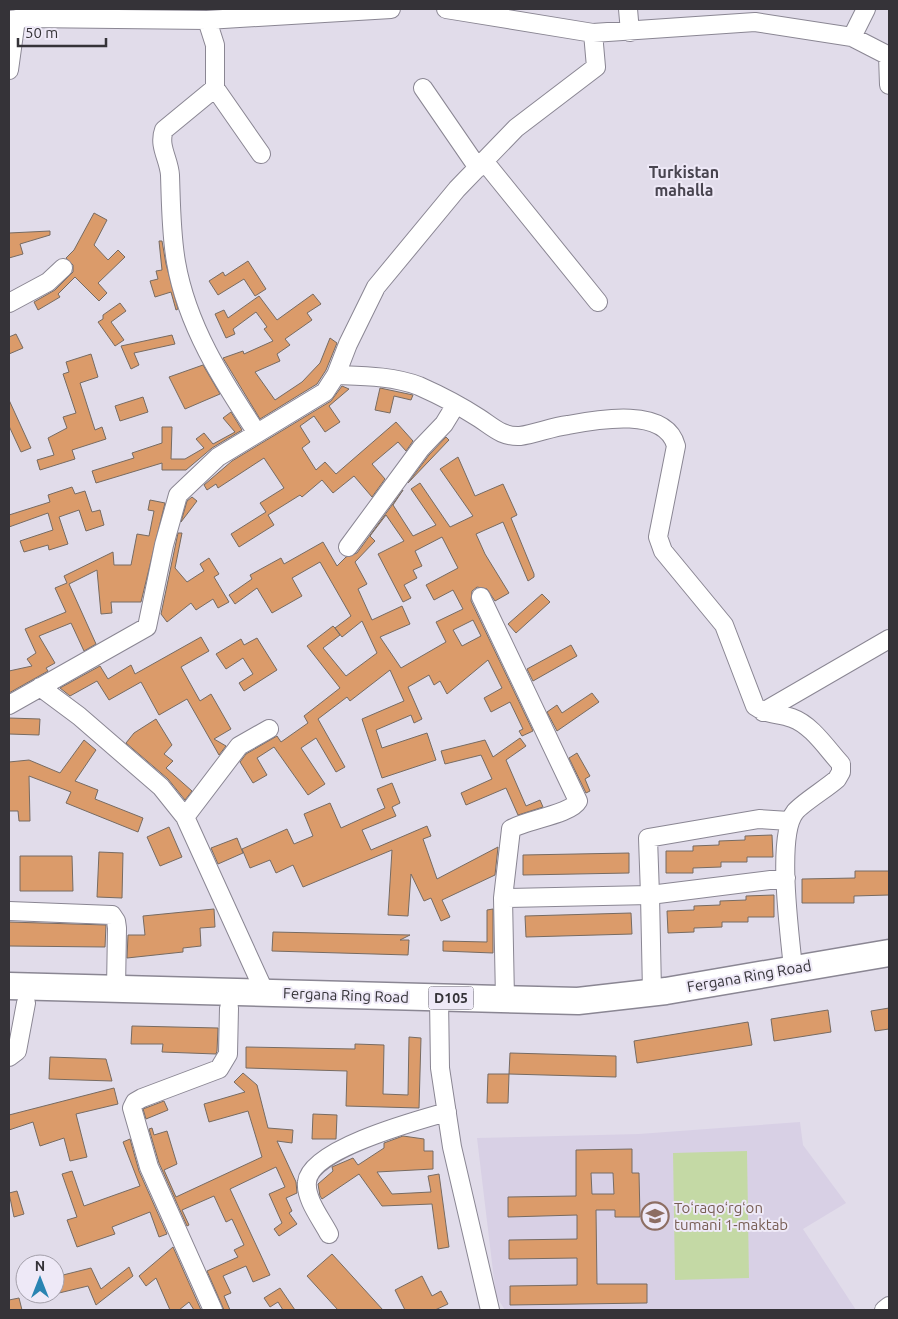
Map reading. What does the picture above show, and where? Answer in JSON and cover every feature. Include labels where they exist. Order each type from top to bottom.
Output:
[{"type":"highway","name":"Fergana Ring Road","points":[[14,997],[229,1008],[439,1005],[505,999],[578,1001],[652,992],[889,953]]},
{"type":"highway","name":"Fergana Ring Road","points":[[14,997],[116,989],[260,992],[571,1015],[611,1013],[889,968]]},
{"type":"street","points":[[9,70],[21,16],[207,20],[338,10],[391,9]]},
{"type":"street","points":[[446,9],[593,33],[630,32],[756,16],[852,37],[889,55],[889,85]]},
{"type":"street","points":[[628,9],[630,32]]},
{"type":"street","points":[[852,37],[866,9]]},
{"type":"street","points":[[207,20],[215,45],[215,88],[261,154]]},
{"type":"street","points":[[9,705],[148,627],[164,545],[178,495],[218,457],[325,392],[336,375],[348,344],[376,288],[457,189],[516,128],[596,67],[593,33]]},
{"type":"street","points":[[215,88],[164,130],[161,138],[169,168],[176,263],[198,337],[219,376],[257,433]]},
{"type":"street","points":[[422,88],[481,164],[598,302]]},
{"type":"street","points":[[9,303],[48,282],[64,268]]},
{"type":"street","points":[[336,375],[381,377],[417,385],[507,436],[520,436],[567,424],[624,419],[643,420],[663,426],[673,436],[676,446],[658,537],[662,551],[724,625],[755,706],[763,712],[791,718],[804,724],[841,764],[841,772],[837,779],[796,810],[789,821],[786,839],[786,878],[792,968]]},
{"type":"street","points":[[348,547],[421,448],[444,424],[455,406]]},
{"type":"street","points":[[481,597],[578,801],[571,808],[522,822],[511,829],[504,898],[505,999]]},
{"type":"street","points":[[763,712],[889,639]]},
{"type":"street","points":[[40,687],[79,716],[161,787],[185,817],[261,984],[260,992]]},
{"type":"street","points":[[185,817],[239,746],[269,729]]},
{"type":"street","points":[[652,992],[648,838],[759,819],[789,821]]},
{"type":"street","points":[[504,898],[650,895],[786,878]]},
{"type":"street","points":[[9,911],[112,915],[116,921],[117,928],[116,989]]},
{"type":"street","points":[[9,1058],[17,1050],[14,997]]},
{"type":"street","points":[[439,1005],[440,1068],[447,1112],[467,1218],[490,1310]]},
{"type":"street","points":[[214,1310],[149,1168],[132,1108],[142,1098],[219,1069],[228,1054],[229,1008]]},
{"type":"street","points":[[329,1234],[309,1195],[306,1181],[312,1168],[377,1132],[447,1112]]},
{"type":"street","points":[[884,1310],[889,1306]]},
{"type":"shaded area","name":"Toʻraqoʻrgʻon tumani 1-maktab","points":[[800,1122],[803,1145],[846,1203],[803,1229],[856,1310],[505,1310],[496,1296],[477,1138],[639,1134]]},
{"type":"green space","points":[[747,1151],[749,1278],[675,1280],[673,1153]]},
{"type":"building","points":[[94,213],[107,220],[94,245],[108,260],[118,250],[125,257],[98,283],[107,293],[99,301],[75,277],[58,294],[60,297],[38,310],[34,302],[55,290],[73,272],[73,265],[66,258],[74,250]]},
{"type":"building","points":[[50,231],[50,235],[20,244],[23,254],[9,258],[9,233]]},
{"type":"building","points":[[159,241],[162,241],[178,309],[176,310],[171,292],[155,297],[150,281],[158,279],[156,271],[162,270]]},
{"type":"building","points":[[248,261],[266,289],[255,296],[244,279],[218,295],[209,281],[223,272],[225,276]]},
{"type":"building","points":[[313,294],[321,304],[307,313],[312,320],[285,339],[290,345],[277,354],[280,361],[255,372],[275,400],[302,382],[320,363],[330,338],[337,343],[326,370],[317,384],[260,419],[223,358],[243,351],[244,354],[273,341],[264,329],[267,327],[256,312],[233,329],[235,334],[226,338],[215,314],[224,310],[228,318],[259,296],[277,320]]},
{"type":"building","points":[[120,303],[126,311],[111,322],[124,340],[115,346],[98,322],[103,319],[103,315]]},
{"type":"building","points":[[16,334],[23,348],[9,354],[9,337]]},
{"type":"building","points":[[172,335],[175,344],[134,353],[139,365],[131,369],[121,346]]},
{"type":"building","points":[[91,354],[98,377],[80,383],[95,430],[102,427],[106,439],[72,450],[75,459],[40,470],[37,460],[54,455],[48,438],[67,428],[63,417],[76,413],[63,374],[69,372],[66,362]]},
{"type":"building","points":[[203,365],[220,394],[185,409],[169,377]]},
{"type":"building","points":[[342,386],[349,389],[329,406],[340,422],[325,432],[314,416],[300,426],[310,442],[302,448],[316,470],[325,462],[336,474],[396,422],[413,441],[406,451],[398,442],[372,464],[385,479],[372,497],[354,476],[333,493],[322,480],[302,497],[300,495],[268,515],[274,525],[239,547],[231,534],[266,512],[260,503],[284,488],[264,458],[218,488],[216,484],[207,490],[204,485],[232,461],[331,401]]},
{"type":"building","points":[[380,388],[413,395],[411,400],[394,396],[390,413],[375,410]]},
{"type":"building","points":[[143,397],[148,412],[120,421],[115,406]]},
{"type":"building","points":[[9,400],[31,448],[21,452],[9,426]]},
{"type":"building","points":[[231,412],[242,430],[212,448],[186,470],[162,470],[162,463],[96,483],[92,471],[134,458],[132,453],[162,443],[162,427],[172,427],[171,459],[185,459],[204,448],[196,439],[204,433],[213,444],[235,432],[223,418]]},
{"type":"building","points":[[446,437],[449,440],[408,483],[429,455]]},
{"type":"building","points":[[458,457],[475,496],[503,484],[517,515],[511,518],[534,577],[528,581],[503,522],[476,534],[485,554],[509,593],[495,601],[487,589],[477,587],[472,591],[471,601],[533,731],[522,736],[519,731],[523,729],[510,702],[491,712],[484,698],[502,688],[488,660],[447,694],[440,681],[434,685],[429,675],[408,687],[422,719],[414,723],[411,715],[376,730],[382,748],[427,733],[436,760],[382,778],[362,719],[404,701],[390,670],[350,701],[347,697],[318,719],[345,767],[336,772],[316,738],[301,748],[325,784],[308,795],[274,747],[257,758],[267,775],[253,783],[240,762],[246,754],[277,736],[281,742],[308,723],[304,716],[340,688],[307,646],[333,626],[335,628],[351,616],[320,562],[292,578],[302,596],[272,613],[257,588],[235,604],[229,595],[252,579],[250,575],[281,558],[284,564],[323,542],[337,566],[346,557],[357,553],[403,490],[393,505],[413,536],[436,525],[411,489],[420,483],[450,527],[473,516],[440,469]],"holes":[[[386,515],[404,541],[378,554],[403,602],[411,598],[404,585],[417,578],[413,570],[422,566],[415,551],[442,537],[458,568],[426,585],[434,600],[453,590],[463,609],[436,622],[446,642],[401,668],[380,637],[410,624],[402,606],[372,620],[358,589],[367,584],[355,562],[375,541],[370,536]],[[473,620],[481,636],[462,646],[453,630]],[[362,621],[377,653],[346,676],[323,648],[340,635],[335,628],[342,637]]]},
{"type":"building","points":[[72,487],[75,494],[85,491],[92,512],[100,510],[104,525],[86,531],[79,510],[59,517],[68,544],[49,550],[48,545],[24,552],[20,541],[53,530],[48,513],[9,527],[9,515],[50,502],[48,495]]},
{"type":"building","points":[[192,497],[197,501],[181,522],[187,501]]},
{"type":"building","points":[[150,500],[165,503],[141,602],[111,602],[112,613],[101,614],[97,570],[69,584],[96,644],[84,651],[71,623],[39,636],[55,663],[46,668],[48,671],[9,693],[9,671],[32,666],[27,659],[36,653],[25,629],[66,612],[55,588],[67,583],[64,576],[113,552],[114,565],[131,565],[137,534],[149,536],[154,511],[148,510]]},
{"type":"building","points":[[178,533],[182,533],[175,568],[187,582],[204,571],[200,564],[209,558],[219,574],[214,577],[229,602],[218,608],[213,599],[196,610],[191,603],[167,622],[161,614]]},
{"type":"building","points":[[542,594],[550,602],[516,633],[508,624]]},
{"type":"building","points":[[201,637],[209,651],[181,667],[200,701],[211,694],[231,729],[214,739],[226,746],[219,755],[187,699],[159,715],[141,682],[109,700],[97,681],[70,696],[60,688],[100,666],[108,679],[131,665],[135,674]]},
{"type":"building","points":[[257,638],[277,670],[244,691],[239,683],[253,674],[243,658],[226,669],[216,654],[241,639],[244,645]]},
{"type":"building","points":[[571,645],[577,656],[533,681],[527,669]]},
{"type":"building","points":[[592,693],[599,702],[557,731],[547,712],[557,705],[562,713]]},
{"type":"building","points":[[9,718],[40,719],[39,735],[9,734]]},
{"type":"building","points":[[156,719],[172,745],[164,754],[173,761],[166,768],[192,791],[185,800],[168,779],[126,743],[134,733]]},
{"type":"building","points":[[520,738],[526,746],[506,760],[526,806],[540,800],[543,807],[518,815],[506,788],[466,805],[461,793],[492,779],[481,755],[445,764],[441,751],[485,740],[493,757]]},
{"type":"building","points":[[84,740],[96,750],[75,781],[98,790],[95,799],[143,818],[138,832],[66,803],[71,792],[29,776],[30,821],[19,821],[18,811],[9,811],[9,762],[29,760],[60,773]]},
{"type":"building","points":[[577,753],[590,776],[585,779],[590,791],[586,793],[569,758]]},
{"type":"building","points":[[392,783],[400,803],[392,807],[396,816],[362,830],[371,850],[427,826],[431,836],[423,839],[437,879],[498,847],[495,875],[442,900],[450,917],[441,921],[431,898],[424,901],[411,874],[408,916],[388,915],[392,850],[303,887],[293,865],[276,873],[270,860],[250,868],[242,849],[287,829],[294,844],[313,836],[304,814],[330,803],[341,828],[385,808],[377,789]]},
{"type":"building","points":[[169,827],[182,857],[160,866],[147,837]]},
{"type":"building","points":[[772,835],[773,857],[747,857],[747,862],[721,862],[721,867],[693,868],[693,873],[666,873],[666,851],[693,851],[693,846],[719,845],[719,841],[745,840],[745,836]]},
{"type":"building","points":[[237,838],[243,853],[218,864],[211,848]]},
{"type":"building","points":[[99,852],[123,853],[122,898],[97,897]]},
{"type":"building","points":[[629,853],[629,873],[523,875],[523,855]]},
{"type":"building","points":[[20,856],[72,856],[73,891],[20,891]]},
{"type":"building","points":[[855,871],[889,871],[889,895],[854,896],[854,903],[802,903],[802,879],[855,878]]},
{"type":"building","points":[[774,895],[774,917],[748,917],[748,922],[722,922],[722,927],[694,928],[694,932],[668,933],[667,911],[694,910],[694,906],[720,905],[720,901],[746,900],[746,896]]},
{"type":"building","points":[[214,909],[215,927],[200,928],[201,946],[183,948],[183,952],[127,958],[128,935],[145,935],[143,916]]},
{"type":"building","points":[[493,909],[493,953],[443,951],[443,941],[487,942],[487,910]]},
{"type":"building","points":[[631,913],[632,934],[526,937],[525,916]]},
{"type":"building","points":[[9,922],[106,925],[105,947],[9,946]]},
{"type":"building","points":[[273,932],[410,935],[400,940],[409,940],[408,955],[272,951]]},
{"type":"building","points":[[889,1008],[889,1029],[875,1031],[871,1011]]},
{"type":"building","points":[[828,1010],[831,1032],[774,1041],[771,1019]]},
{"type":"building","points":[[748,1022],[752,1045],[637,1063],[634,1041]]},
{"type":"building","points":[[132,1026],[218,1028],[217,1051],[216,1054],[162,1052],[163,1044],[131,1044]]},
{"type":"building","points":[[409,1037],[421,1038],[419,1108],[346,1106],[347,1071],[246,1068],[246,1047],[355,1049],[355,1044],[384,1045],[383,1094],[408,1095]]},
{"type":"building","points":[[510,1053],[616,1056],[616,1077],[509,1074]]},
{"type":"building","points":[[50,1057],[106,1059],[112,1081],[49,1079]]},
{"type":"building","points":[[243,1073],[257,1085],[268,1128],[293,1130],[292,1143],[277,1141],[296,1182],[297,1193],[286,1198],[292,1211],[289,1213],[297,1224],[279,1236],[274,1229],[282,1223],[269,1194],[285,1187],[276,1167],[230,1189],[270,1275],[253,1282],[246,1266],[223,1276],[231,1293],[224,1296],[230,1310],[224,1310],[207,1271],[238,1257],[234,1250],[244,1245],[232,1219],[226,1222],[214,1196],[182,1210],[189,1225],[187,1226],[159,1163],[149,1129],[152,1128],[154,1135],[167,1131],[177,1164],[164,1170],[176,1197],[262,1157],[248,1111],[209,1122],[204,1104],[245,1092],[234,1082]]},
{"type":"building","points":[[488,1074],[509,1074],[508,1103],[487,1103]]},
{"type":"building","points":[[114,1088],[118,1104],[76,1114],[87,1157],[70,1161],[64,1138],[40,1146],[33,1122],[9,1130],[9,1115]]},
{"type":"building","points":[[164,1101],[168,1110],[146,1119],[143,1109]]},
{"type":"building","points":[[313,1114],[337,1115],[336,1139],[312,1139]]},
{"type":"building","points":[[403,1136],[424,1139],[424,1151],[433,1151],[433,1169],[377,1172],[392,1194],[431,1192],[428,1176],[439,1174],[449,1247],[438,1249],[432,1204],[382,1206],[359,1174],[322,1199],[320,1196],[318,1184],[333,1171],[332,1167],[353,1158],[358,1165],[384,1148],[384,1143]]},
{"type":"building","points":[[130,1139],[139,1171],[167,1234],[159,1237],[150,1212],[112,1227],[115,1234],[77,1247],[67,1220],[77,1217],[62,1174],[72,1171],[84,1206],[140,1186],[123,1142]]},
{"type":"building","points":[[632,1149],[632,1173],[639,1173],[640,1217],[615,1217],[615,1210],[596,1210],[597,1284],[647,1284],[647,1303],[510,1305],[510,1286],[577,1285],[577,1258],[509,1259],[509,1240],[577,1239],[577,1215],[508,1217],[508,1197],[576,1196],[576,1150]],"holes":[[[591,1173],[613,1173],[614,1194],[592,1194]]]},
{"type":"building","points":[[17,1191],[24,1214],[14,1217],[9,1193]]},
{"type":"building","points":[[173,1247],[201,1310],[194,1310],[189,1302],[179,1310],[170,1310],[156,1278],[146,1286],[139,1276]]},
{"type":"building","points":[[332,1254],[383,1310],[338,1310],[307,1276]]},
{"type":"building","points":[[129,1267],[133,1276],[96,1305],[88,1286],[65,1292],[65,1274],[91,1268],[101,1289]]},
{"type":"building","points":[[422,1276],[432,1296],[441,1291],[448,1304],[435,1310],[405,1310],[395,1290]]},
{"type":"building","points":[[280,1288],[295,1310],[283,1310],[278,1302],[270,1307],[264,1298]]},
{"type":"building","points":[[15,1299],[15,1304],[20,1304],[22,1310],[9,1310],[9,1300]]},
{"type":"place","name":"Toʻraqoʻrgʻon tumani 1-maktab","points":[[655,1216]]},
{"type":"district","name":"Turkistan mahalla","points":[[684,181]]}]
